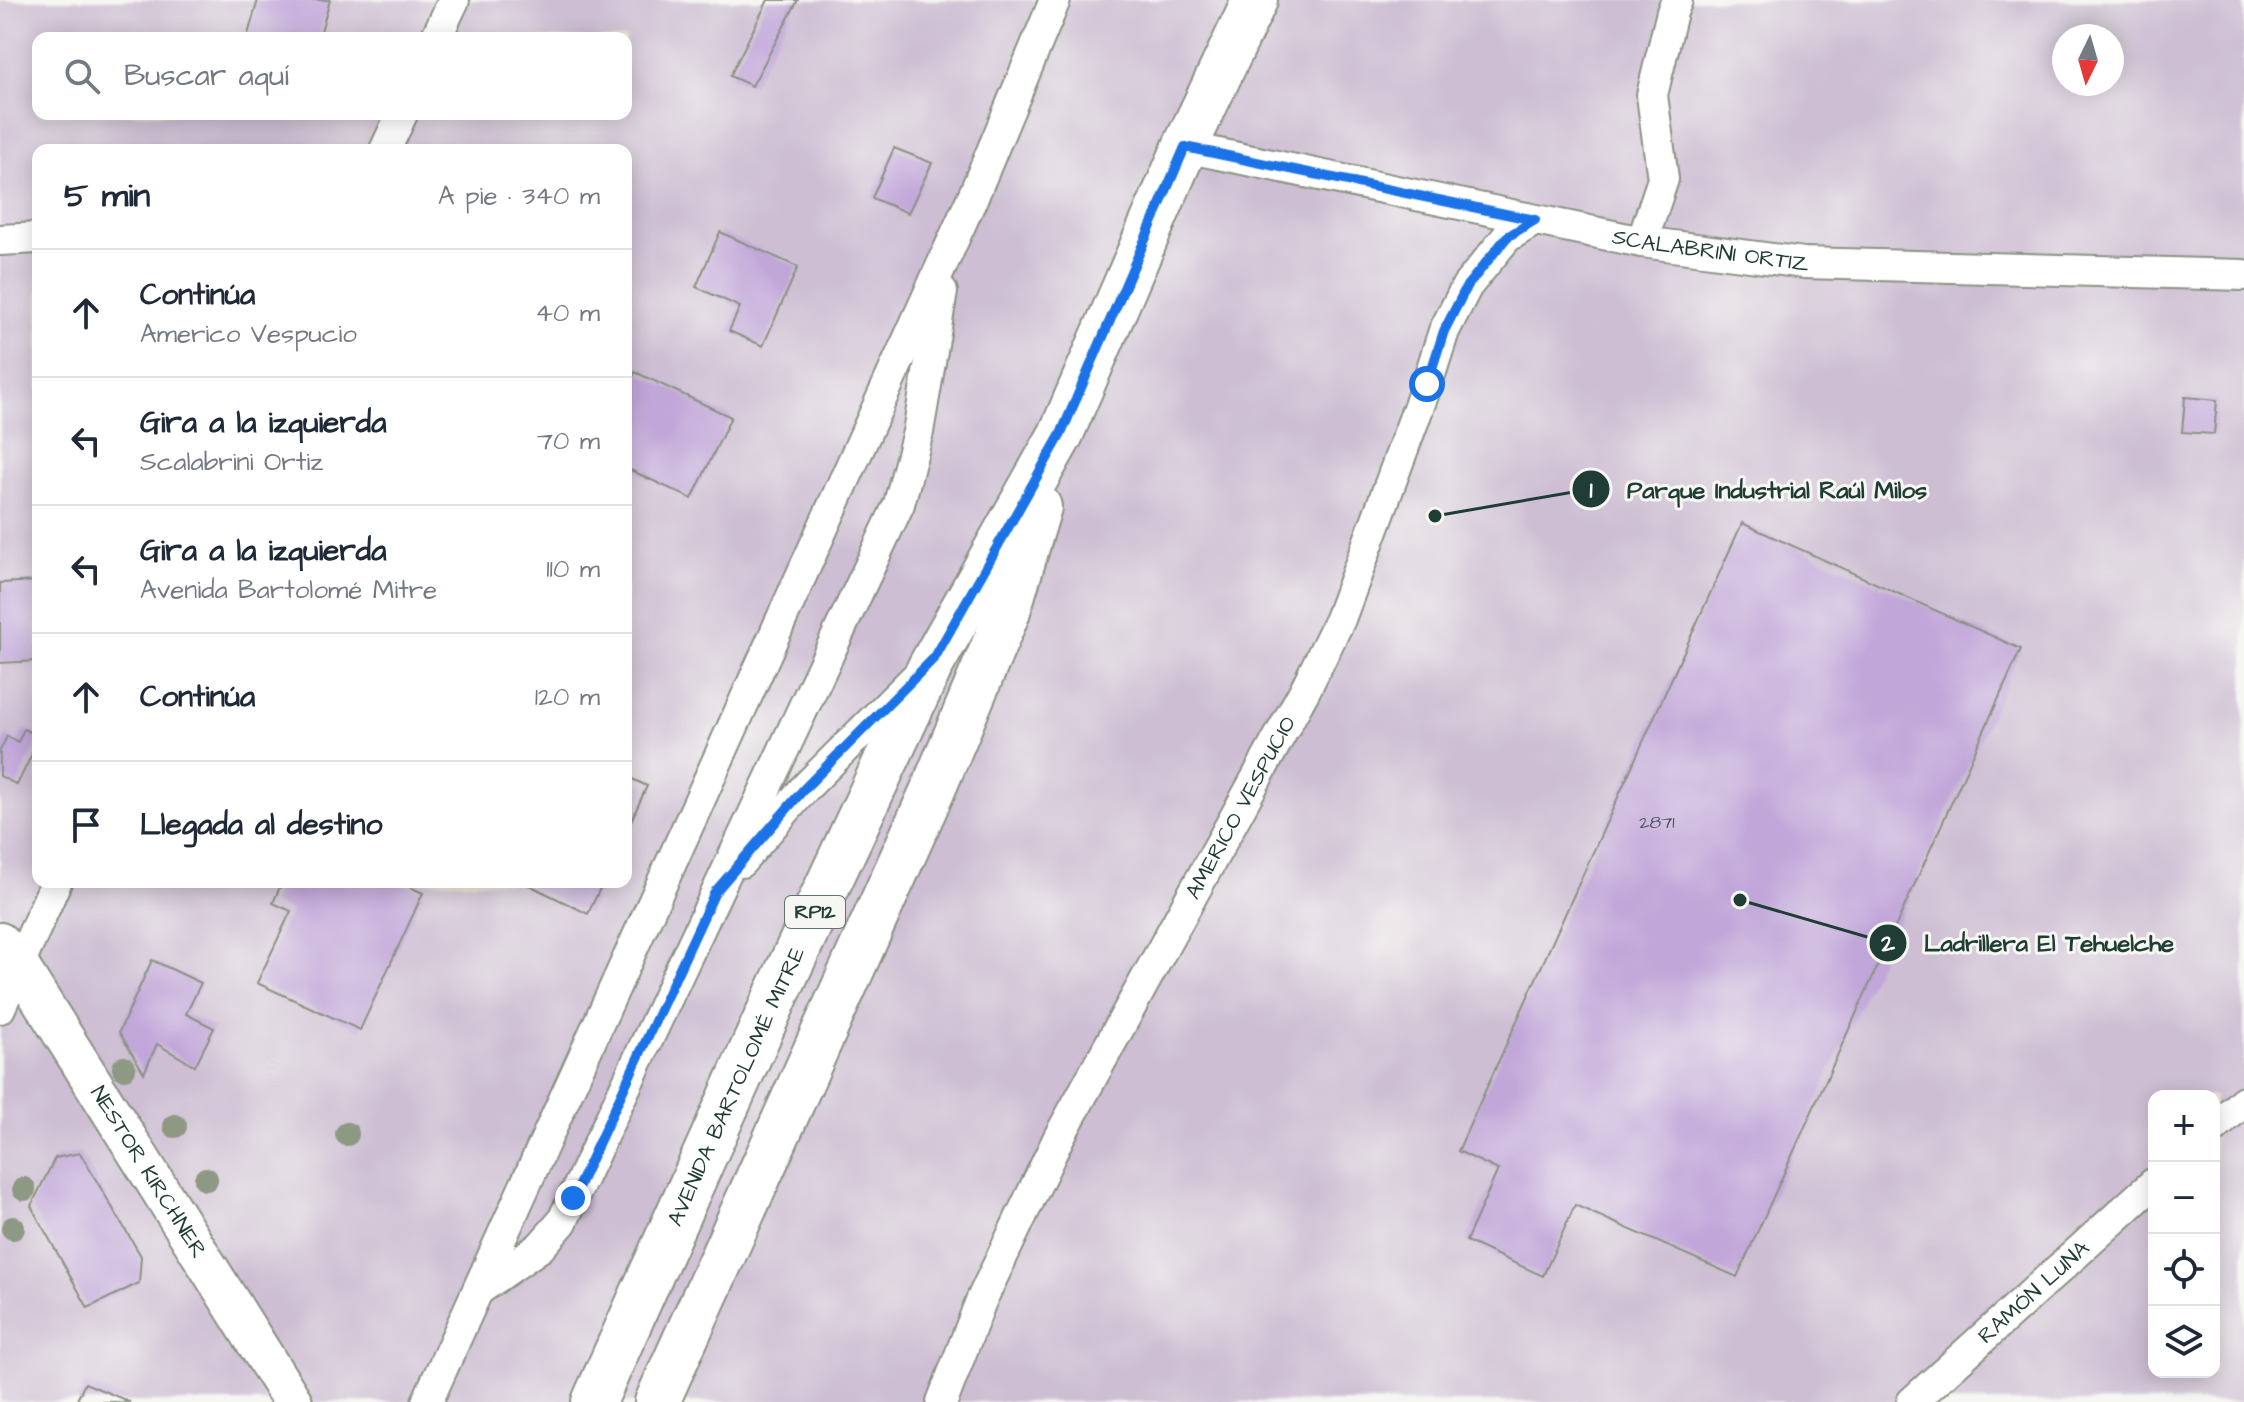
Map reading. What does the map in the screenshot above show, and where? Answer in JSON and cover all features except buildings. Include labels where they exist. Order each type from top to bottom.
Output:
[{"type":"main road","name":"AVENIDA BARTOLOMÉ MITRE","points":[[594,1402],[777,994],[935,657],[1061,434],[1185,147],[1255,0]]},
{"type":"main road","name":"AVENIDA BARTOLOMÉ MITRE","points":[[657,1402],[932,792],[1007,614],[1061,434]]},
{"type":"street","points":[[439,32],[454,0]]},
{"type":"street","points":[[427,1402],[950,247],[1055,0]]},
{"type":"street","points":[[1642,242],[1663,179],[1652,95],[1677,0]]},
{"type":"street","points":[[388,144],[399,120]]},
{"type":"street","name":"SCALABRINI ORTIZ","points":[[1185,147],[1642,242],[1804,263],[2244,275]]},
{"type":"street","name":"AMERICO VESPUCIO","points":[[942,1402],[981,1301],[1059,1137],[1298,704],[1340,619],[1444,331],[1467,286],[1507,237],[1535,220]]},
{"type":"street","points":[[0,240],[32,238]]},
{"type":"street","points":[[478,1291],[540,1247],[562,1222],[899,504],[918,432],[950,247]]},
{"type":"street","points":[[715,892],[804,789],[935,657]]},
{"type":"street","points":[[0,1008],[9,954],[52,888]]},
{"type":"street","name":"NESTOR KIRCHNER","points":[[9,954],[293,1402]]},
{"type":"street","points":[[2220,1123],[2244,1101]]},
{"type":"street","name":"RAMÓN LUNA","points":[[1912,1402],[2148,1188]]},
{"type":"shaded area","points":[[0,0],[2244,0],[2244,1402],[0,1402]]},
{"type":"place","name":"Parque Industrial Raúl Milos","points":[[1435,516]]},
{"type":"place","name":"Ladrillera El Tehuelche","points":[[1740,900]]},
{"type":"route","points":[[573,1198],[715,892],[804,789],[935,657],[1061,434],[1185,147],[1535,220],[1507,237],[1467,286],[1444,331],[1427,384]]}]
